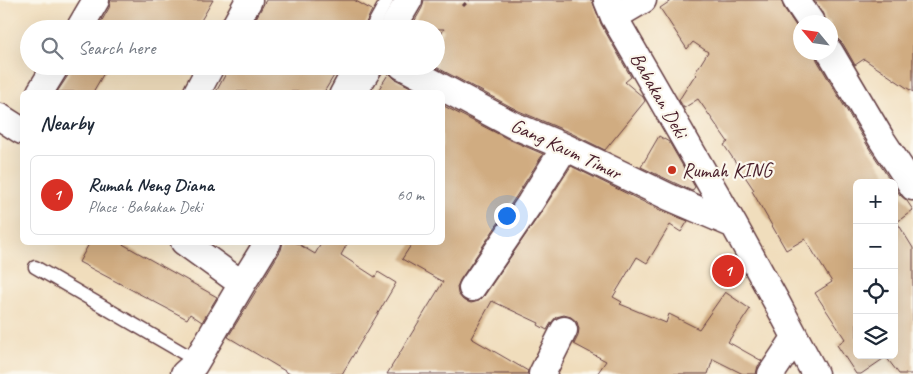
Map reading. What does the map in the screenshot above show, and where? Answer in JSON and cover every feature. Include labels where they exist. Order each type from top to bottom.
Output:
[{"type":"street","points":[[84,20],[96,0]]},
{"type":"street","points":[[238,20],[249,0]]},
{"type":"street","points":[[397,20],[409,0]]},
{"type":"street","points":[[611,8],[642,0]]},
{"type":"street","points":[[796,0],[806,15]]},
{"type":"street","name":"Babakan Deki","points":[[611,8],[734,225],[815,374]]},
{"type":"street","points":[[835,60],[882,140],[913,187]]},
{"type":"street","points":[[41,90],[50,75]]},
{"type":"street","points":[[198,90],[207,75]]},
{"type":"street","points":[[355,90],[364,75]]},
{"type":"street","name":"Gang Kaum Timur","points":[[419,75],[513,125],[734,225]]},
{"type":"street","points":[[472,288],[530,203],[565,147]]},
{"type":"street","points":[[189,245],[240,273]]},
{"type":"street","points":[[191,367],[240,273],[265,245]]},
{"type":"street","points":[[542,374],[564,330]]},
{"type":"street","points":[[771,374],[796,338]]},
{"type":"lane","points":[[376,20],[387,0]]},
{"type":"lane","points":[[337,90],[345,75]]},
{"type":"lane","points":[[35,267],[191,367]]},
{"type":"path","points":[[463,6],[469,0]]},
{"type":"building","points":[[111,0],[213,0],[201,20],[102,20]]},
{"type":"building","points":[[266,0],[354,0],[372,10],[367,20],[255,20]]},
{"type":"building","points":[[424,0],[592,0],[601,24],[631,77],[625,82],[643,97],[645,101],[605,150],[519,111],[445,72],[445,20],[415,20]]},
{"type":"building","points":[[672,0],[781,0],[793,22],[793,60],[817,60],[889,179],[853,179],[853,359],[883,359],[861,374],[856,374],[837,345],[845,339],[815,293],[832,282],[805,239],[786,250],[752,191],[754,190],[724,145],[728,142],[698,99],[684,108],[679,100],[697,75],[695,73],[708,52],[693,42],[687,49],[660,8]]},
{"type":"building","points":[[814,0],[913,0],[913,92],[864,59],[855,65],[838,39],[838,15],[824,14]]},
{"type":"building","points":[[68,75],[103,75],[94,90],[58,90]]},
{"type":"building","points":[[225,75],[334,75],[325,90],[217,90]]},
{"type":"building","points":[[388,75],[391,75],[416,90],[378,90]]},
{"type":"building","points":[[445,107],[506,138],[543,154],[460,280],[457,287],[458,294],[463,300],[471,303],[479,301],[484,296],[571,166],[662,211],[688,221],[681,232],[670,225],[647,263],[637,257],[613,297],[622,302],[620,304],[666,323],[669,314],[699,329],[725,292],[750,309],[728,342],[762,361],[758,366],[756,374],[743,374],[713,359],[708,374],[597,374],[606,361],[574,344],[579,329],[577,322],[571,317],[564,315],[556,317],[547,330],[538,325],[539,323],[492,301],[471,338],[528,371],[527,374],[387,374],[443,282],[402,259],[411,245],[445,245]]},
{"type":"building","name":"Rumah KING","points":[[659,136],[669,142],[695,187],[692,191],[641,167]]},
{"type":"building","points":[[898,192],[907,201],[913,210],[898,221]]},
{"type":"building","points":[[898,224],[913,248],[913,374],[899,374],[888,359],[898,359]]},
{"type":"building","points":[[88,245],[124,245],[217,297],[202,322],[190,314],[187,319],[79,262]]},
{"type":"building","points":[[282,245],[300,245],[315,254],[320,245],[346,245],[341,255],[375,277],[378,272],[396,283],[342,374],[290,374],[228,337]]},
{"type":"place","name":"Rumah KING","points":[[672,170]]},
{"type":"place","name":"Rumah Neng Diana","points":[[728,271]]}]
